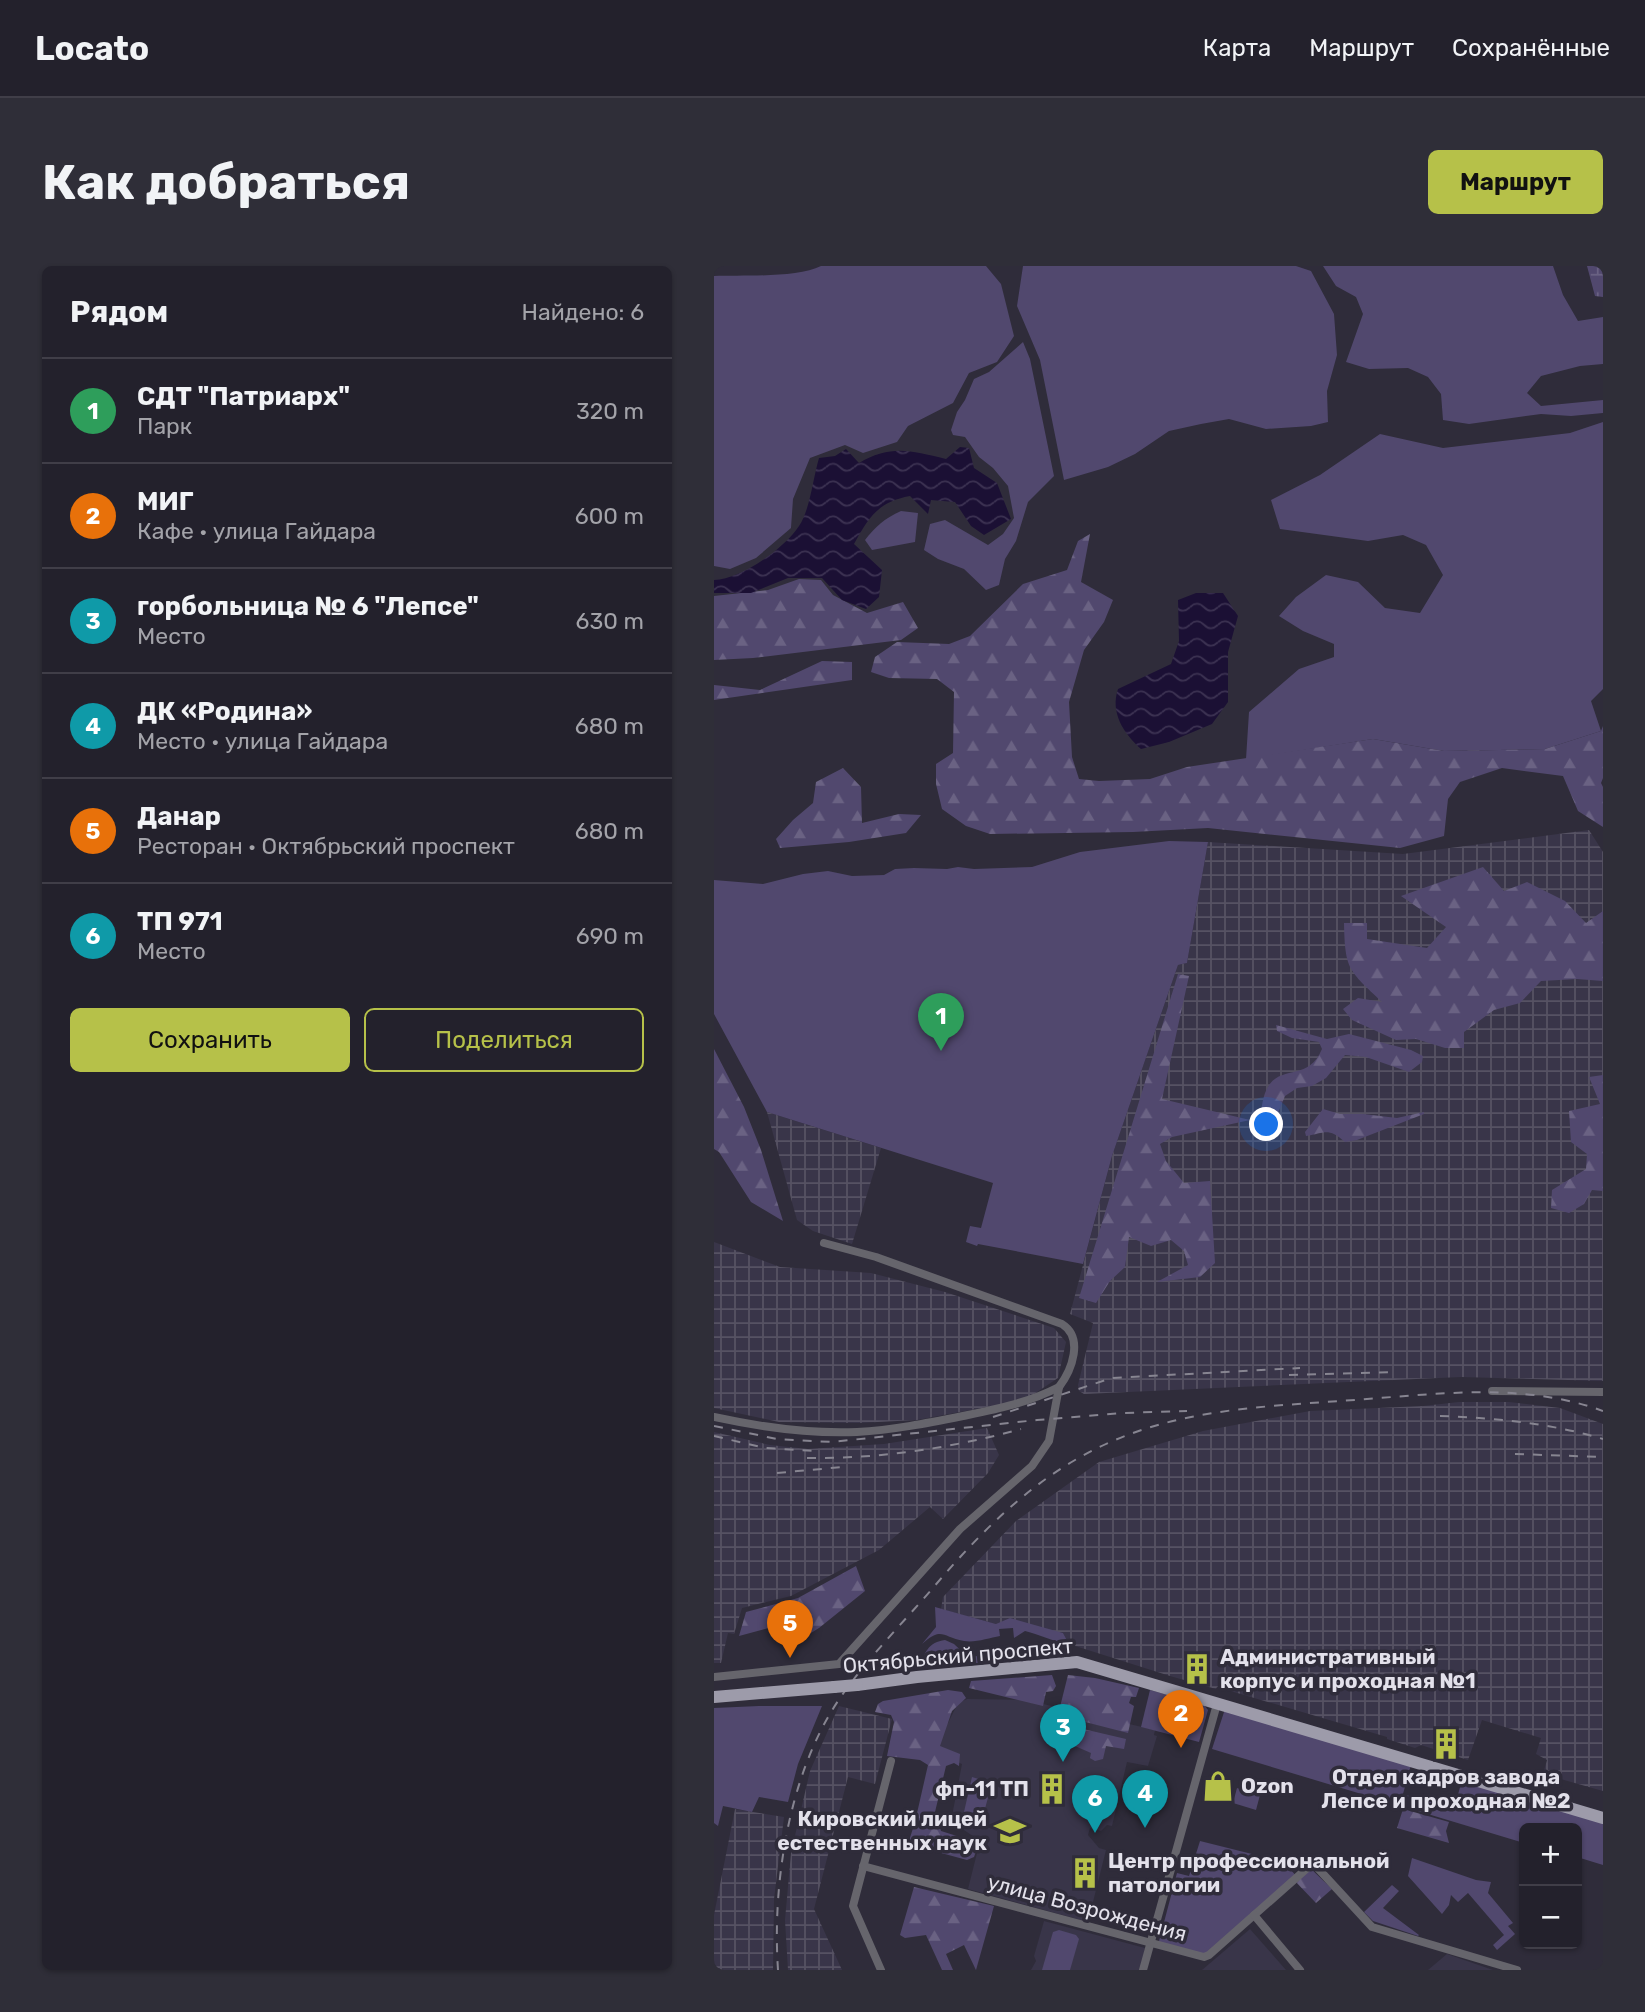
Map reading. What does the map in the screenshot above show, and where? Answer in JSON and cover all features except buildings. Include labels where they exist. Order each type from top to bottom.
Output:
[{"type":"main road","name":"Октябрьский проспект","points":[[714,1697],[1077,1662],[1603,1818]]},
{"type":"street","points":[[714,1677],[839,1664],[960,1529],[1032,1466],[1049,1441],[1059,1387],[1068,1372],[1074,1347],[1072,1334],[1062,1324],[876,1257],[824,1243]]},
{"type":"street","points":[[714,1418],[803,1430],[867,1431],[929,1423],[1007,1408],[1059,1387]]},
{"type":"street","points":[[1492,1391],[1603,1392]]},
{"type":"street","points":[[1143,1970],[1216,1704]]},
{"type":"street","points":[[881,1970],[852,1906],[891,1761]]},
{"type":"street","name":"улица Возрождения","points":[[863,1866],[1189,1954],[1207,1956],[1313,1863],[1372,1927],[1517,1970]]},
{"type":"street","points":[[1254,1915],[1300,1970]]},
{"type":"shaded area","points":[[1589,830],[1603,852],[1603,1381],[1461,1377],[1084,1394],[1079,1391],[1078,1385],[1093,1323],[1070,1314],[1112,1156],[1178,965],[1187,963],[1208,842],[1403,854]]},
{"type":"shaded area","points":[[767,1112],[881,1148],[852,1244],[813,1231],[797,1220]]},
{"type":"shaded area","points":[[714,1242],[780,1267],[871,1273],[945,1292],[1054,1328],[1066,1342],[1058,1378],[1025,1400],[917,1420],[858,1423],[779,1422],[714,1408]]},
{"type":"shaded area","points":[[1459,1402],[1509,1402],[1560,1408],[1603,1424],[1603,1791],[1543,1774],[1547,1760],[1536,1754],[1541,1738],[1482,1720],[1468,1760],[1421,1745],[1415,1748],[1387,1737],[1217,1687],[1216,1689],[1170,1676],[1069,1644],[1063,1633],[996,1624],[941,1609],[943,1597],[1016,1521],[1099,1462],[1203,1431],[1310,1411]]},
{"type":"shaded area","points":[[987,1428],[999,1455],[988,1473],[943,1519],[930,1507],[879,1550],[791,1596],[742,1608],[734,1634],[728,1633],[721,1663],[714,1663],[714,1432],[770,1445],[808,1449],[884,1444]]},
{"type":"shaded area","points":[[967,1699],[1026,1700],[1155,1730],[1154,1735],[1157,1736],[1148,1766],[1127,1762],[1112,1826],[1107,1825],[1101,1831],[1090,1828],[1088,1835],[1099,1848],[1106,1850],[1088,1922],[968,1889],[980,1841],[951,1821],[962,1764],[934,1753],[943,1725],[948,1723],[958,1703]]},
{"type":"shaded area","points":[[839,1706],[892,1719],[875,1784],[848,1777],[814,1909],[842,1970],[788,1970],[785,1920],[791,1853],[810,1771]]},
{"type":"shaded area","points":[[735,1809],[784,1817],[774,1899],[773,1970],[714,1970],[714,1915]]},
{"type":"shaded area","points":[[1044,1921],[1145,1948],[1141,1970],[1031,1970],[1036,1961],[1034,1956]]},
{"type":"shaded area","points":[[1250,1929],[1286,1970],[1202,1970]]},
{"type":"shaded area","points":[[1447,1954],[1493,1970],[1428,1970]]},
{"type":"green space","points":[[821,266],[986,266],[1001,284],[1014,336],[997,362],[969,373],[953,403],[908,426],[897,442],[863,453],[845,445],[810,458],[793,499],[791,528],[756,558],[730,569],[714,566],[714,276],[784,274]]},
{"type":"green space","points":[[1023,266],[1296,266],[1311,271],[1334,314],[1337,355],[1327,391],[1328,422],[1266,429],[1229,419],[1169,431],[1135,454],[1108,467],[1064,480],[1040,360],[1017,306]]},
{"type":"green space","points":[[1323,266],[1553,266],[1563,295],[1578,321],[1603,317],[1603,364],[1580,366],[1541,376],[1527,393],[1541,406],[1603,400],[1603,413],[1571,416],[1541,414],[1469,424],[1443,420],[1441,394],[1428,377],[1408,368],[1369,369],[1346,362],[1363,314],[1356,297],[1336,286]]},
{"type":"green space","points":[[1587,266],[1603,266],[1603,297],[1595,296]]},
{"type":"green space","points":[[1023,342],[1030,359],[1054,476],[1028,502],[1016,541],[1005,559],[999,585],[986,590],[964,569],[938,559],[924,550],[930,524],[945,520],[988,545],[1003,534],[1014,518],[1008,486],[993,468],[979,457],[965,437],[953,435],[951,430],[974,379],[989,372]]},
{"type":"green space","points":[[1603,422],[1603,689],[1591,701],[1601,731],[1545,749],[1444,751],[1373,739],[1246,759],[1249,712],[1299,669],[1334,657],[1334,644],[1303,631],[1279,616],[1296,597],[1326,575],[1358,582],[1385,608],[1420,613],[1443,575],[1426,545],[1403,535],[1368,541],[1280,529],[1271,500],[1320,475],[1380,434],[1443,448],[1570,433]]},
{"type":"green space","points":[[901,511],[918,513],[915,542],[872,550],[865,540],[881,523]]},
{"type":"green space","points":[[1090,534],[1081,582],[1113,600],[1104,622],[1084,650],[1069,702],[1072,757],[1079,779],[1150,779],[1187,767],[1373,739],[1444,751],[1545,749],[1601,731],[1603,726],[1603,827],[1578,811],[1563,776],[1502,768],[1460,782],[1448,799],[1444,836],[1400,848],[1208,828],[990,834],[966,826],[942,809],[936,784],[936,764],[953,753],[954,692],[937,679],[889,678],[871,672],[875,657],[897,642],[949,644],[970,636],[1023,584],[1067,570],[1078,541]]},
{"type":"green space","points":[[799,579],[821,580],[833,595],[867,613],[903,602],[918,628],[901,640],[753,658],[714,660],[714,596],[768,590]]},
{"type":"green space","points":[[822,661],[852,662],[852,680],[714,700],[714,685],[760,690]]},
{"type":"green space","points":[[843,768],[861,787],[862,823],[899,814],[921,815],[906,833],[849,842],[780,848],[776,839],[813,803],[816,782]]},
{"type":"green space","points":[[1169,841],[1208,842],[1187,963],[1178,965],[1112,1156],[1083,1264],[966,1242],[970,1226],[981,1228],[993,1183],[767,1112],[714,1014],[714,880],[763,884],[828,871],[852,876],[884,875],[895,869],[914,868],[1032,867],[1080,852]]},
{"type":"green space","points":[[1483,867],[1504,891],[1527,882],[1565,901],[1586,923],[1603,911],[1603,981],[1541,981],[1520,1003],[1494,1010],[1464,1032],[1464,1048],[1445,1048],[1416,1039],[1396,1040],[1352,1020],[1343,1009],[1358,998],[1382,1002],[1351,968],[1346,951],[1344,923],[1367,923],[1367,939],[1427,948],[1446,927],[1401,896]]},
{"type":"green space","points":[[1178,974],[1189,976],[1162,1099],[1250,1120],[1172,1137],[1160,1144],[1166,1161],[1184,1183],[1210,1181],[1215,1263],[1200,1277],[1157,1282],[1188,1265],[1184,1251],[1171,1240],[1151,1246],[1129,1237],[1125,1267],[1110,1281],[1096,1303],[1079,1298]]},
{"type":"green space","points":[[1276,1025],[1327,1039],[1349,1034],[1411,1050],[1423,1056],[1422,1062],[1409,1072],[1366,1057],[1345,1055],[1326,1078],[1312,1086],[1297,1088],[1285,1096],[1269,1135],[1262,1135],[1261,1114],[1264,1095],[1270,1083],[1278,1077],[1306,1068],[1315,1061],[1322,1049],[1319,1042],[1292,1038],[1277,1031]]},
{"type":"green space","points":[[714,1049],[744,1107],[761,1150],[783,1221],[751,1202],[719,1152],[714,1149]]},
{"type":"green space","points":[[1603,1075],[1603,1191],[1592,1190],[1584,1204],[1569,1213],[1551,1208],[1552,1190],[1586,1169],[1587,1154],[1571,1142],[1569,1111],[1600,1104],[1589,1077]]},
{"type":"green space","points":[[1323,1109],[1340,1114],[1397,1118],[1424,1114],[1357,1140],[1345,1142],[1326,1132],[1306,1136],[1305,1132]]},
{"type":"green space","points":[[856,1566],[865,1591],[819,1628],[798,1641],[776,1626],[739,1636],[746,1612],[798,1598]]},
{"type":"green space","points":[[935,1607],[996,1624],[1010,1618],[1063,1633],[1069,1644],[1025,1631],[1014,1638],[1013,1628],[999,1629],[1000,1636],[973,1641],[938,1634],[922,1644],[936,1627]]},
{"type":"green space","points":[[945,1640],[954,1644],[968,1657],[1033,1650],[1066,1653],[921,1668],[928,1649]]},
{"type":"green space","points":[[1052,1675],[1056,1686],[1053,1691],[1046,1692],[1043,1706],[969,1688],[971,1681]]},
{"type":"green space","points":[[1068,1675],[1139,1688],[1136,1697],[1131,1697],[1129,1703],[1134,1706],[1128,1733],[1058,1715]]},
{"type":"green space","points":[[948,1690],[962,1692],[966,1698],[952,1711],[940,1746],[960,1754],[959,1766],[954,1763],[946,1766],[935,1812],[941,1831],[979,1843],[974,1857],[967,1860],[908,1844],[928,1765],[920,1760],[887,1756],[894,1722],[891,1715],[875,1712],[878,1704],[883,1701]]},
{"type":"green space","points":[[1150,1690],[1204,1705],[1208,1710],[1199,1742],[1141,1727]]},
{"type":"green space","points":[[822,1706],[798,1764],[788,1802],[759,1797],[752,1812],[723,1806],[718,1826],[714,1823],[714,1708]]},
{"type":"green space","points":[[1225,1709],[1411,1765],[1403,1794],[1454,1809],[1462,1780],[1603,1821],[1603,1865],[1582,1859],[1582,1823],[1519,1823],[1519,1841],[1212,1749]]},
{"type":"green space","points":[[1079,1728],[1126,1739],[1124,1749],[1106,1746],[1103,1759],[1095,1761],[1090,1758],[1091,1753],[1075,1746]]},
{"type":"green space","points":[[972,1777],[992,1783],[983,1816],[964,1812]]},
{"type":"green space","points":[[1237,1788],[1260,1795],[1256,1810],[1233,1803]]},
{"type":"green space","points":[[1403,1809],[1449,1822],[1446,1831],[1449,1843],[1397,1828]]},
{"type":"green space","points":[[1200,1841],[1284,1862],[1297,1877],[1209,1955],[1158,1945],[1177,1873],[1189,1876]]},
{"type":"green space","points":[[1412,1858],[1476,1880],[1491,1882],[1488,1893],[1513,1923],[1508,1926],[1515,1934],[1497,1950],[1493,1945],[1504,1935],[1468,1893],[1458,1902],[1451,1895],[1449,1905],[1442,1914],[1408,1876]]},
{"type":"green space","points":[[1309,1867],[1332,1889],[1316,1903],[1294,1880]]},
{"type":"green space","points":[[1392,1885],[1399,1891],[1383,1908],[1418,1936],[1373,1921],[1364,1912]]},
{"type":"green space","points":[[914,1887],[994,1906],[976,1970],[964,1945],[946,1954],[953,1970],[942,1970],[926,1935],[905,1938],[900,1935]]},
{"type":"green space","points":[[1059,1930],[1076,1935],[1079,1939],[1070,1970],[1042,1970],[1053,1932]]},
{"type":"water","points":[[960,447],[969,448],[974,468],[997,483],[1011,519],[984,535],[971,526],[955,502],[931,500],[928,514],[910,496],[890,502],[870,519],[854,544],[882,570],[879,597],[866,609],[842,600],[822,578],[788,578],[751,593],[714,593],[714,580],[749,569],[773,553],[799,526],[811,494],[819,458],[835,456],[846,449],[859,463],[892,451],[946,459]]},
{"type":"water","points":[[1196,593],[1223,593],[1238,616],[1228,652],[1228,702],[1212,724],[1169,742],[1141,749],[1120,722],[1116,706],[1118,689],[1171,664],[1179,641],[1178,600]]},
{"type":"railway","points":[[993,1417],[1112,1378],[1300,1368]]},
{"type":"railway","points":[[1289,1375],[1393,1372]]},
{"type":"railway","points":[[778,1970],[778,1902],[787,1830],[807,1762],[821,1730],[860,1672],[972,1544],[1014,1504],[1062,1468],[1087,1453],[1145,1429],[1176,1420],[1239,1409],[1426,1394],[1486,1392],[1545,1396],[1603,1411]]},
{"type":"railway","points":[[714,1426],[777,1439],[832,1442],[1037,1420],[1187,1411]]},
{"type":"railway","points":[[1440,1416],[1522,1422],[1603,1439]]},
{"type":"railway","points":[[807,1458],[861,1457],[915,1451],[969,1442],[1021,1429]]},
{"type":"railway","points":[[714,1436],[765,1448],[817,1451]]},
{"type":"railway","points":[[1515,1454],[1603,1457]]},
{"type":"railway","points":[[777,1473],[843,1467]]},
{"type":"place","name":"СДТ \"Патриарх\"","points":[[941,1051]]},
{"type":"place","name":"Данар","points":[[790,1658]]},
{"type":"place","name":"Административный корпус и проходная №1","points":[[1197,1669]]},
{"type":"place","name":"Отдел кадров завода Лепсе и проходная №2","points":[[1446,1744]]},
{"type":"place","name":"МИГ","points":[[1181,1748]]},
{"type":"place","name":"горбольница № 6 \"Лепсе\"","points":[[1063,1762]]},
{"type":"place","name":"Ozon","points":[[1218,1786]]},
{"type":"place","name":"фп-11 ТП","points":[[1052,1789]]},
{"type":"place","name":"ДК «Родина»","points":[[1145,1828]]},
{"type":"place","name":"Кировский лицей естественных наук","points":[[1010,1831]]},
{"type":"place","name":"ТП 971","points":[[1095,1833]]},
{"type":"place","name":"Центр профессиональной патологии","points":[[1085,1873]]}]
